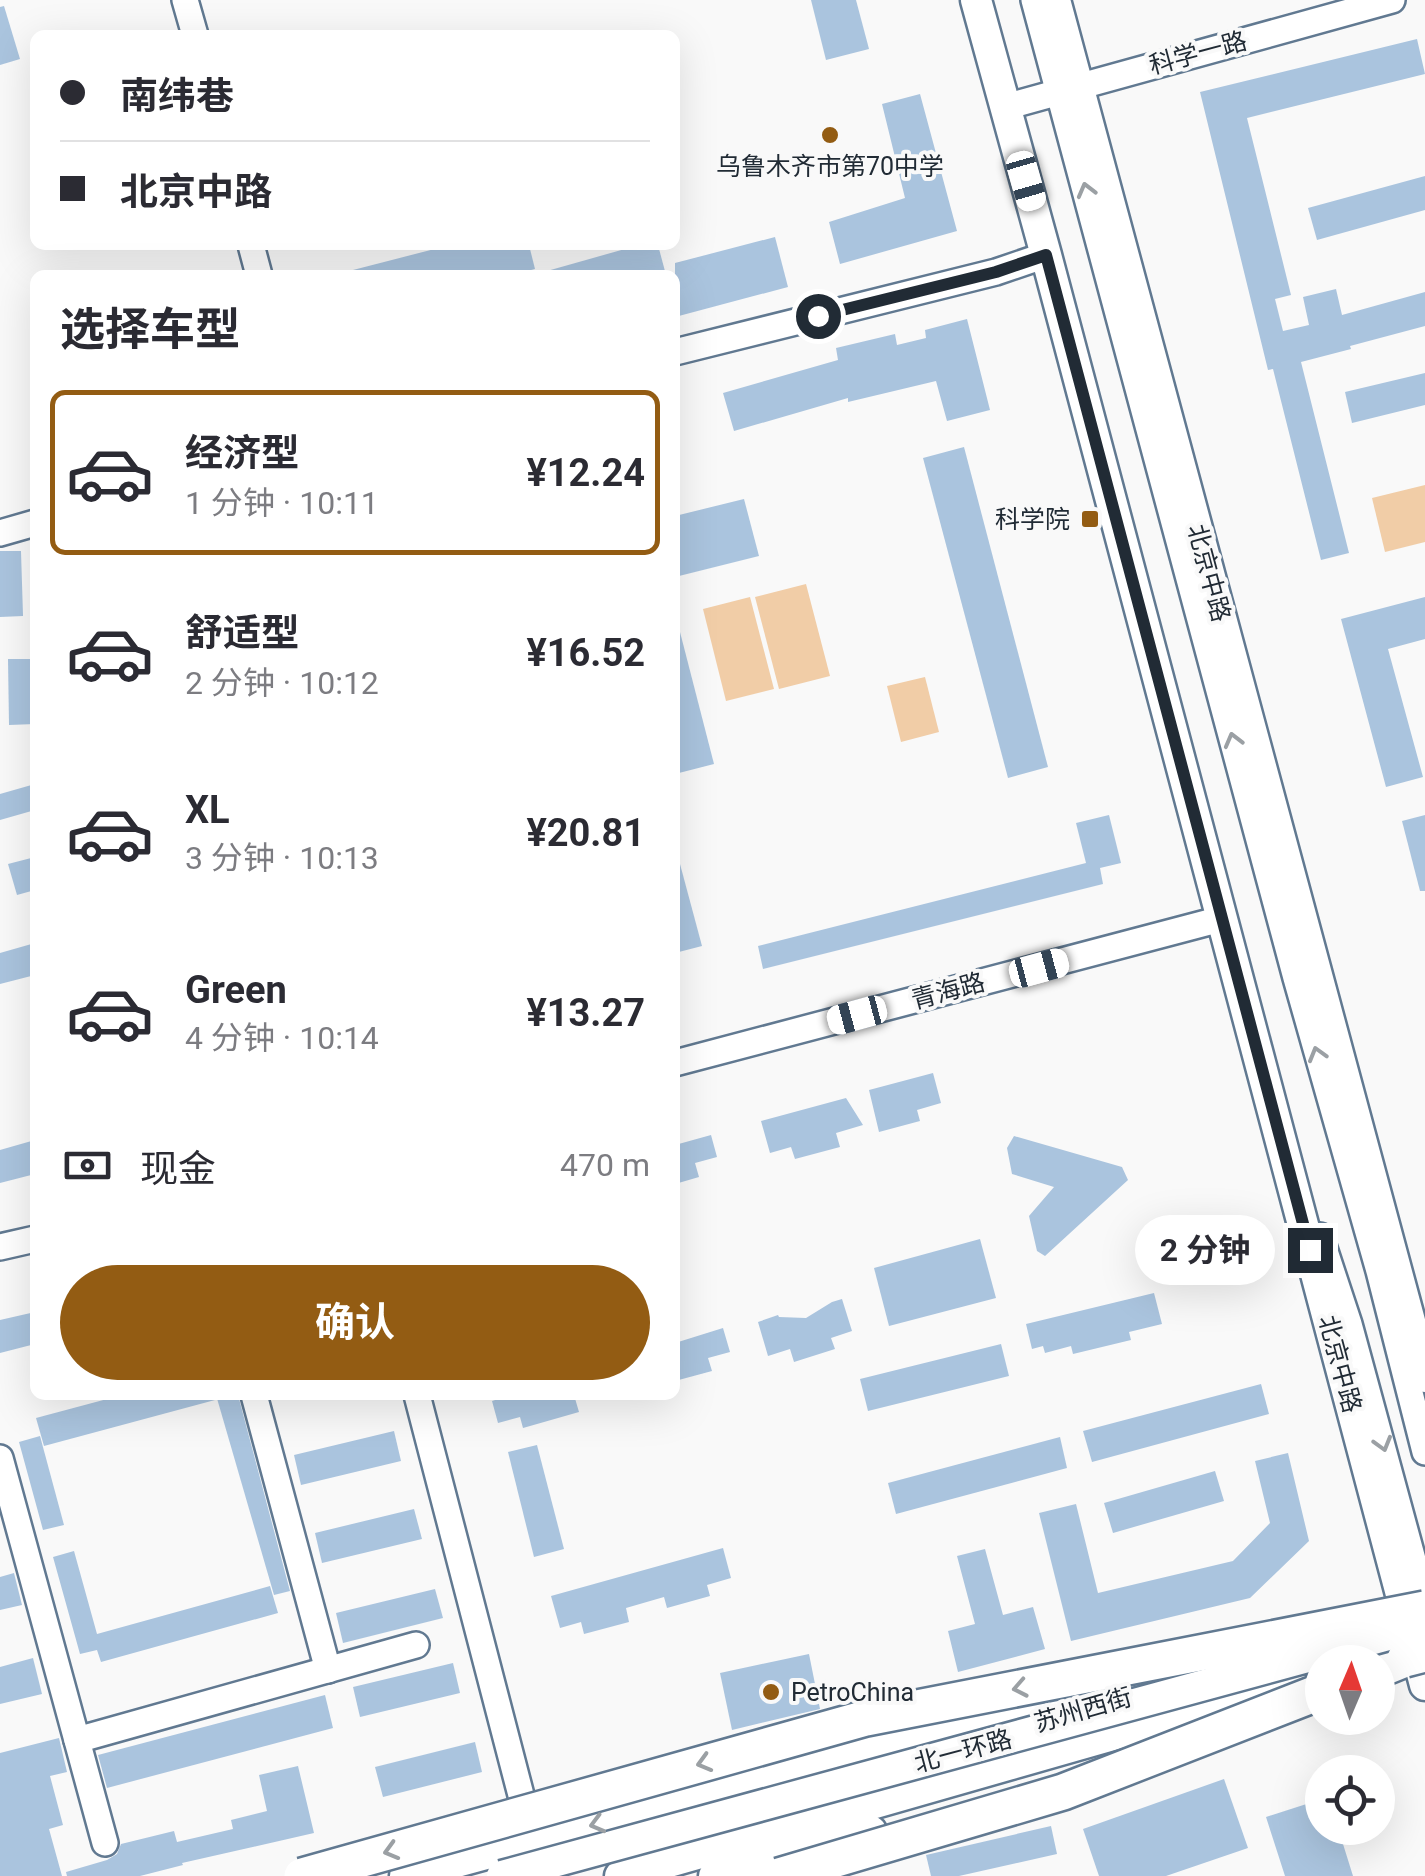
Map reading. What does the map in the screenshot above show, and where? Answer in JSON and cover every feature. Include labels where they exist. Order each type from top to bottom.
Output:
[{"type":"highway","points":[[302,1876],[866,1718],[1422,1614]]},
{"type":"highway","points":[[779,1876],[1063,1792],[1305,1699]]},
{"type":"main road","name":"北京中路","points":[[976,0],[1011,106],[1046,255],[1221,920],[1422,1614],[1404,1667]]},
{"type":"main road","name":"北京中路","points":[[1056,0],[1069,89],[1425,1377]]},
{"type":"main road","name":"苏州西街","points":[[511,1876],[1422,1614]]},
{"type":"main road","name":"北一环路","points":[[502,1876],[1422,1614]]},
{"type":"main road","points":[[405,1876],[927,1734],[1224,1669]]},
{"type":"main road","name":"北一环路","points":[[620,1876],[1116,1734],[1305,1685]]},
{"type":"main road","name":"苏州西街","points":[[642,1876],[1007,1772],[1180,1735],[1305,1697]]},
{"type":"main road","points":[[714,1876],[1057,1778],[1180,1735]]},
{"type":"street","points":[[185,0],[194,30]]},
{"type":"street","points":[[988,0],[1011,106],[1323,1246],[1349,1324],[1422,1614]]},
{"type":"street","points":[[1034,0],[1069,89],[1296,978],[1379,1271],[1425,1452]]},
{"type":"street","name":"科学一路","points":[[1011,106],[1392,0]]},
{"type":"street","points":[[680,351],[996,272],[1046,255]]},
{"type":"street","points":[[0,534],[30,525]]},
{"type":"street","name":"青海路","points":[[680,1062],[1221,920]]},
{"type":"street","points":[[0,1247],[30,1240]]},
{"type":"street","points":[[255,1400],[328,1670]]},
{"type":"street","points":[[417,1400],[533,1841]]},
{"type":"street","points":[[0,1458],[104,1842]]},
{"type":"street","points":[[77,1740],[416,1645]]},
{"type":"shaded area","points":[[1425,485],[1425,542],[1385,552],[1372,498]]},
{"type":"shaded area","points":[[806,584],[830,676],[779,689],[755,597]]},
{"type":"shaded area","points":[[750,597],[774,689],[726,701],[703,609]]},
{"type":"shaded area","points":[[925,677],[939,732],[901,742],[887,686]]},
{"type":"building","points":[[811,0],[856,0],[869,49],[826,60]]},
{"type":"building","points":[[4,6],[20,59],[0,65],[0,7]]},
{"type":"building","points":[[1417,39],[1425,74],[1247,118],[1291,295],[1275,299],[1283,331],[1309,325],[1303,297],[1336,289],[1342,315],[1425,292],[1425,326],[1301,362],[1349,553],[1321,560],[1273,369],[1268,370],[1200,92]]},
{"type":"building","points":[[920,94],[957,231],[840,264],[829,222],[905,198],[882,104]]},
{"type":"building","points":[[1425,176],[1425,210],[1317,240],[1308,208]]},
{"type":"building","points":[[775,237],[788,287],[680,316],[680,270],[675,270],[675,263]]},
{"type":"building","points":[[431,250],[530,250],[535,269],[531,270],[353,270]]},
{"type":"building","points":[[621,250],[659,250],[665,270],[551,270]]},
{"type":"building","points":[[967,319],[990,410],[947,421],[936,381],[848,402],[848,398],[734,431],[723,393],[838,360],[836,348],[895,334],[897,345],[926,338],[925,330]]},
{"type":"building","points":[[1425,373],[1425,405],[1352,423],[1345,392]]},
{"type":"building","points":[[964,447],[1048,767],[1008,778],[923,458]]},
{"type":"building","points":[[744,499],[759,556],[680,576],[680,515]]},
{"type":"building","points":[[0,551],[21,551],[23,616],[0,617]]},
{"type":"building","points":[[1425,597],[1425,639],[1388,649],[1423,777],[1386,787],[1341,619]]},
{"type":"building","points":[[680,632],[714,764],[680,773]]},
{"type":"building","points":[[8,659],[30,659],[30,724],[9,725]]},
{"type":"building","points":[[30,785],[30,811],[0,820],[0,794]]},
{"type":"building","points":[[1109,815],[1121,863],[1100,868],[1103,884],[763,969],[758,946],[1086,863],[1076,823]]},
{"type":"building","points":[[1425,815],[1425,891],[1420,891],[1402,821]]},
{"type":"building","points":[[30,858],[30,891],[17,895],[8,864]]},
{"type":"building","points":[[680,864],[702,946],[680,952]]},
{"type":"building","points":[[30,944],[30,976],[0,984],[0,953]]},
{"type":"building","points":[[933,1073],[941,1103],[917,1110],[920,1121],[879,1132],[869,1090]]},
{"type":"building","points":[[846,1098],[863,1125],[836,1133],[840,1147],[795,1159],[791,1147],[770,1153],[761,1121]]},
{"type":"building","points":[[711,1135],[717,1157],[695,1163],[699,1177],[680,1183],[680,1144]]},
{"type":"building","points":[[1014,1136],[1122,1167],[1128,1180],[1045,1256],[1037,1251],[1029,1216],[1054,1187],[1012,1174],[1007,1148]]},
{"type":"building","points":[[30,1141],[30,1175],[0,1183],[0,1150]]},
{"type":"building","points":[[980,1239],[996,1298],[889,1326],[874,1268]]},
{"type":"building","points":[[1154,1293],[1162,1324],[1129,1332],[1131,1340],[1073,1354],[1071,1346],[1045,1353],[1043,1346],[1032,1349],[1026,1324]]},
{"type":"building","points":[[842,1299],[852,1331],[831,1338],[835,1349],[794,1362],[790,1349],[768,1356],[758,1322],[778,1315],[806,1318]]},
{"type":"building","points":[[30,1313],[30,1345],[0,1353],[0,1320]]},
{"type":"building","points":[[723,1328],[730,1352],[708,1358],[712,1371],[680,1380],[680,1341]]},
{"type":"building","points":[[1001,1344],[1009,1376],[868,1411],[860,1379]]},
{"type":"building","points":[[1261,1384],[1269,1414],[1092,1462],[1083,1431]]},
{"type":"building","points":[[103,1400],[215,1400],[44,1446],[36,1418]]},
{"type":"building","points":[[217,1400],[239,1400],[290,1591],[274,1595]]},
{"type":"building","points":[[575,1400],[579,1412],[523,1428],[520,1417],[498,1423],[492,1401]]},
{"type":"building","points":[[394,1431],[401,1461],[301,1485],[294,1455]]},
{"type":"building","points":[[40,1436],[64,1525],[43,1530],[19,1442]]},
{"type":"building","points":[[1060,1437],[1067,1468],[896,1514],[888,1483]]},
{"type":"building","points":[[537,1445],[564,1549],[534,1557],[508,1452]]},
{"type":"building","points":[[1288,1453],[1309,1541],[1250,1598],[1071,1641],[1039,1513],[1076,1504],[1098,1593],[1233,1561],[1270,1523],[1255,1461]]},
{"type":"building","points":[[1215,1471],[1224,1501],[1113,1533],[1104,1503]]},
{"type":"building","points":[[414,1509],[422,1539],[322,1563],[315,1533]]},
{"type":"building","points":[[723,1548],[731,1578],[707,1585],[710,1596],[667,1608],[664,1597],[626,1608],[629,1622],[584,1634],[581,1622],[560,1628],[551,1596]]},
{"type":"building","points":[[985,1549],[1003,1615],[1033,1607],[1045,1649],[958,1672],[948,1631],[975,1624],[957,1556]]},
{"type":"building","points":[[74,1551],[97,1634],[270,1586],[278,1613],[101,1662],[97,1650],[80,1654],[53,1557]]},
{"type":"building","points":[[14,1573],[22,1605],[0,1610],[0,1577]]},
{"type":"building","points":[[435,1589],[443,1618],[343,1643],[336,1613]]},
{"type":"building","name":"PetroChina","points":[[809,1654],[820,1709],[732,1730],[720,1673]]},
{"type":"building","points":[[33,1658],[42,1694],[0,1704],[0,1667]]},
{"type":"building","points":[[453,1663],[460,1693],[360,1717],[353,1687]]},
{"type":"building","points":[[325,1695],[333,1728],[107,1788],[98,1755]]},
{"type":"building","points":[[59,1738],[67,1772],[50,1776],[63,1825],[49,1829],[62,1876],[0,1876],[0,1753]]},
{"type":"building","points":[[475,1742],[482,1772],[383,1797],[375,1767]]},
{"type":"building","points":[[298,1766],[314,1833],[140,1876],[67,1876],[66,1872],[107,1860],[117,1854],[121,1844],[174,1831],[177,1842],[233,1829],[231,1820],[267,1811],[259,1775]]},
{"type":"building","points":[[1224,1779],[1248,1848],[1166,1876],[1099,1876],[1083,1829]]},
{"type":"building","points":[[1305,1804],[1305,1845],[1343,1845],[1353,1876],[1285,1876],[1266,1817]]},
{"type":"building","points":[[1051,1826],[1057,1854],[959,1876],[931,1876],[926,1855]]},
{"type":"place","name":"乌鲁木齐市第70中学","points":[[830,135]]},
{"type":"place","name":"科学院","points":[[1090,519]]},
{"type":"place","name":"PetroChina","points":[[771,1692]]},
{"type":"route","points":[[818,316],[996,272],[1046,255],[1310,1250]]}]
